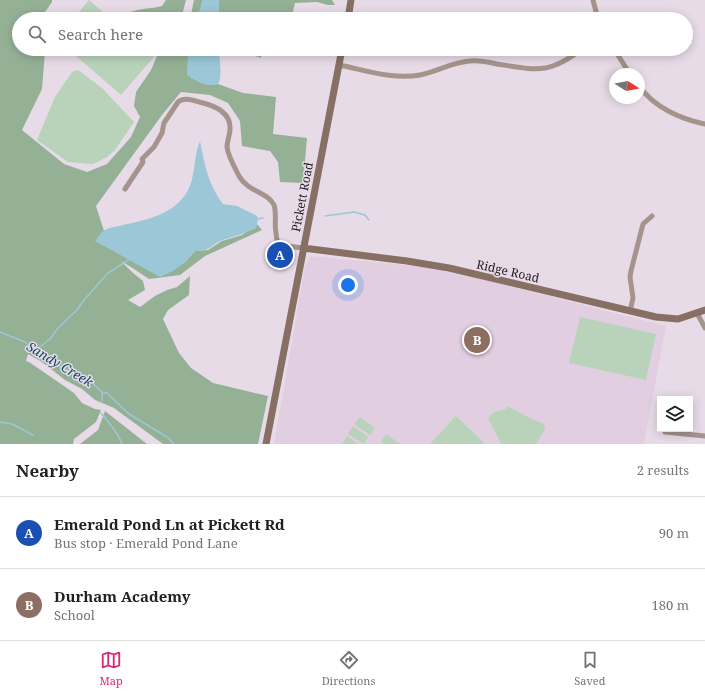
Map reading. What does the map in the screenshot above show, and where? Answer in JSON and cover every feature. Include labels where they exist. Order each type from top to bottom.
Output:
[{"type":"street","points":[[349,12],[351,0]]},
{"type":"street","points":[[593,0],[596,12]]},
{"type":"street","name":"Pickett Road","points":[[266,444],[341,56]]},
{"type":"street","points":[[339,65],[402,76],[427,73],[454,64],[470,61],[539,69],[553,67],[571,56]]},
{"type":"street","points":[[618,56],[626,68]]},
{"type":"street","points":[[645,93],[650,99],[666,110],[705,124]]},
{"type":"street","points":[[125,189],[143,162],[142,159],[154,147],[162,134],[164,123],[178,102],[180,100],[187,99],[206,103],[222,111],[228,117],[230,127],[228,150],[240,176],[246,185],[254,191],[267,197],[273,204],[275,214],[275,232],[278,245],[303,248]]},
{"type":"street","points":[[630,311],[633,294],[630,277],[631,271],[643,224],[652,216]]},
{"type":"street","name":"Ridge Road","points":[[303,248],[434,265],[656,317],[671,319],[683,318],[705,310]]},
{"type":"street","points":[[697,313],[705,328]]},
{"type":"street","points":[[665,432],[705,436]]},
{"type":"shaded area","points":[[311,256],[424,267],[482,279],[666,326],[644,444],[274,444],[305,266]]},
{"type":"green space","points":[[0,0],[52,0],[45,12],[12,12],[12,56],[45,56],[42,89],[22,130],[64,164],[87,172],[107,164],[131,137],[140,117],[134,106],[136,92],[151,70],[157,56],[193,56],[212,85],[218,84],[243,93],[276,97],[273,134],[307,138],[303,183],[280,182],[278,162],[270,151],[242,146],[240,121],[228,103],[210,95],[181,92],[162,115],[96,206],[104,231],[96,241],[184,263],[195,251],[208,250],[222,241],[242,235],[257,224],[262,230],[205,256],[180,275],[149,279],[121,261],[143,281],[145,290],[128,300],[140,307],[155,296],[177,287],[190,276],[189,295],[168,310],[163,319],[179,353],[191,368],[213,383],[268,396],[258,444],[163,444],[114,408],[95,400],[82,389],[65,380],[42,362],[28,354],[26,361],[74,393],[82,403],[101,410],[96,422],[74,439],[73,444],[0,444]]},
{"type":"green space","points":[[89,0],[103,12],[79,12]]},
{"type":"green space","points":[[166,0],[186,0],[183,12],[131,12],[136,10],[162,6]]},
{"type":"green space","points":[[194,0],[203,0],[199,12],[191,12]]},
{"type":"green space","points":[[219,0],[332,0],[335,5],[317,2],[295,3],[293,12],[219,12]]},
{"type":"green space","points":[[76,56],[153,56],[154,57],[121,95]]},
{"type":"green space","points":[[78,70],[102,88],[134,122],[115,150],[107,157],[93,164],[68,162],[37,140],[55,97],[72,72]]},
{"type":"green space","points":[[580,317],[656,334],[646,380],[569,363]]},
{"type":"green space","points":[[508,406],[544,424],[545,429],[536,444],[501,444],[488,418],[494,412],[506,409]]},
{"type":"green space","points":[[105,411],[147,444],[80,444],[98,430]]},
{"type":"green space","points":[[456,416],[485,444],[430,444]]},
{"type":"green space","points":[[360,417],[375,428],[370,435],[354,424]]},
{"type":"green space","points":[[353,426],[368,437],[364,444],[348,434]]},
{"type":"green space","points":[[386,434],[400,444],[384,444],[381,442]]},
{"type":"green space","points":[[347,436],[358,444],[342,444]]},
{"type":"water","points":[[203,0],[219,0],[219,12],[199,12]]},
{"type":"water","points":[[188,56],[220,56],[221,72],[218,84],[210,85],[202,83],[187,75]]},
{"type":"water","points":[[200,141],[208,174],[218,197],[223,204],[237,206],[257,216],[258,219],[256,228],[223,240],[207,249],[195,251],[184,263],[173,271],[160,277],[95,241],[105,230],[159,215],[175,206],[182,200],[192,180],[196,154]]},
{"type":"waterway","points":[[325,216],[354,212],[365,215],[369,220]]},
{"type":"waterway","points":[[258,219],[263,218]]},
{"type":"waterway","points":[[36,350],[50,339],[58,328],[77,310],[108,273],[130,259]]},
{"type":"waterway","name":"Sandy Creek","points":[[0,332],[25,342],[45,358],[90,381],[102,392],[107,393],[129,414],[167,437],[174,444]]},
{"type":"waterway","points":[[102,393],[102,401]]},
{"type":"waterway","points":[[101,413],[116,432],[122,444]]},
{"type":"waterway","points":[[0,422],[12,424],[33,435]]},
{"type":"place","name":"Emerald Pond Ln at Pickett Rd","points":[[280,255]]},
{"type":"place","name":"Durham Academy","points":[[477,340]]}]
